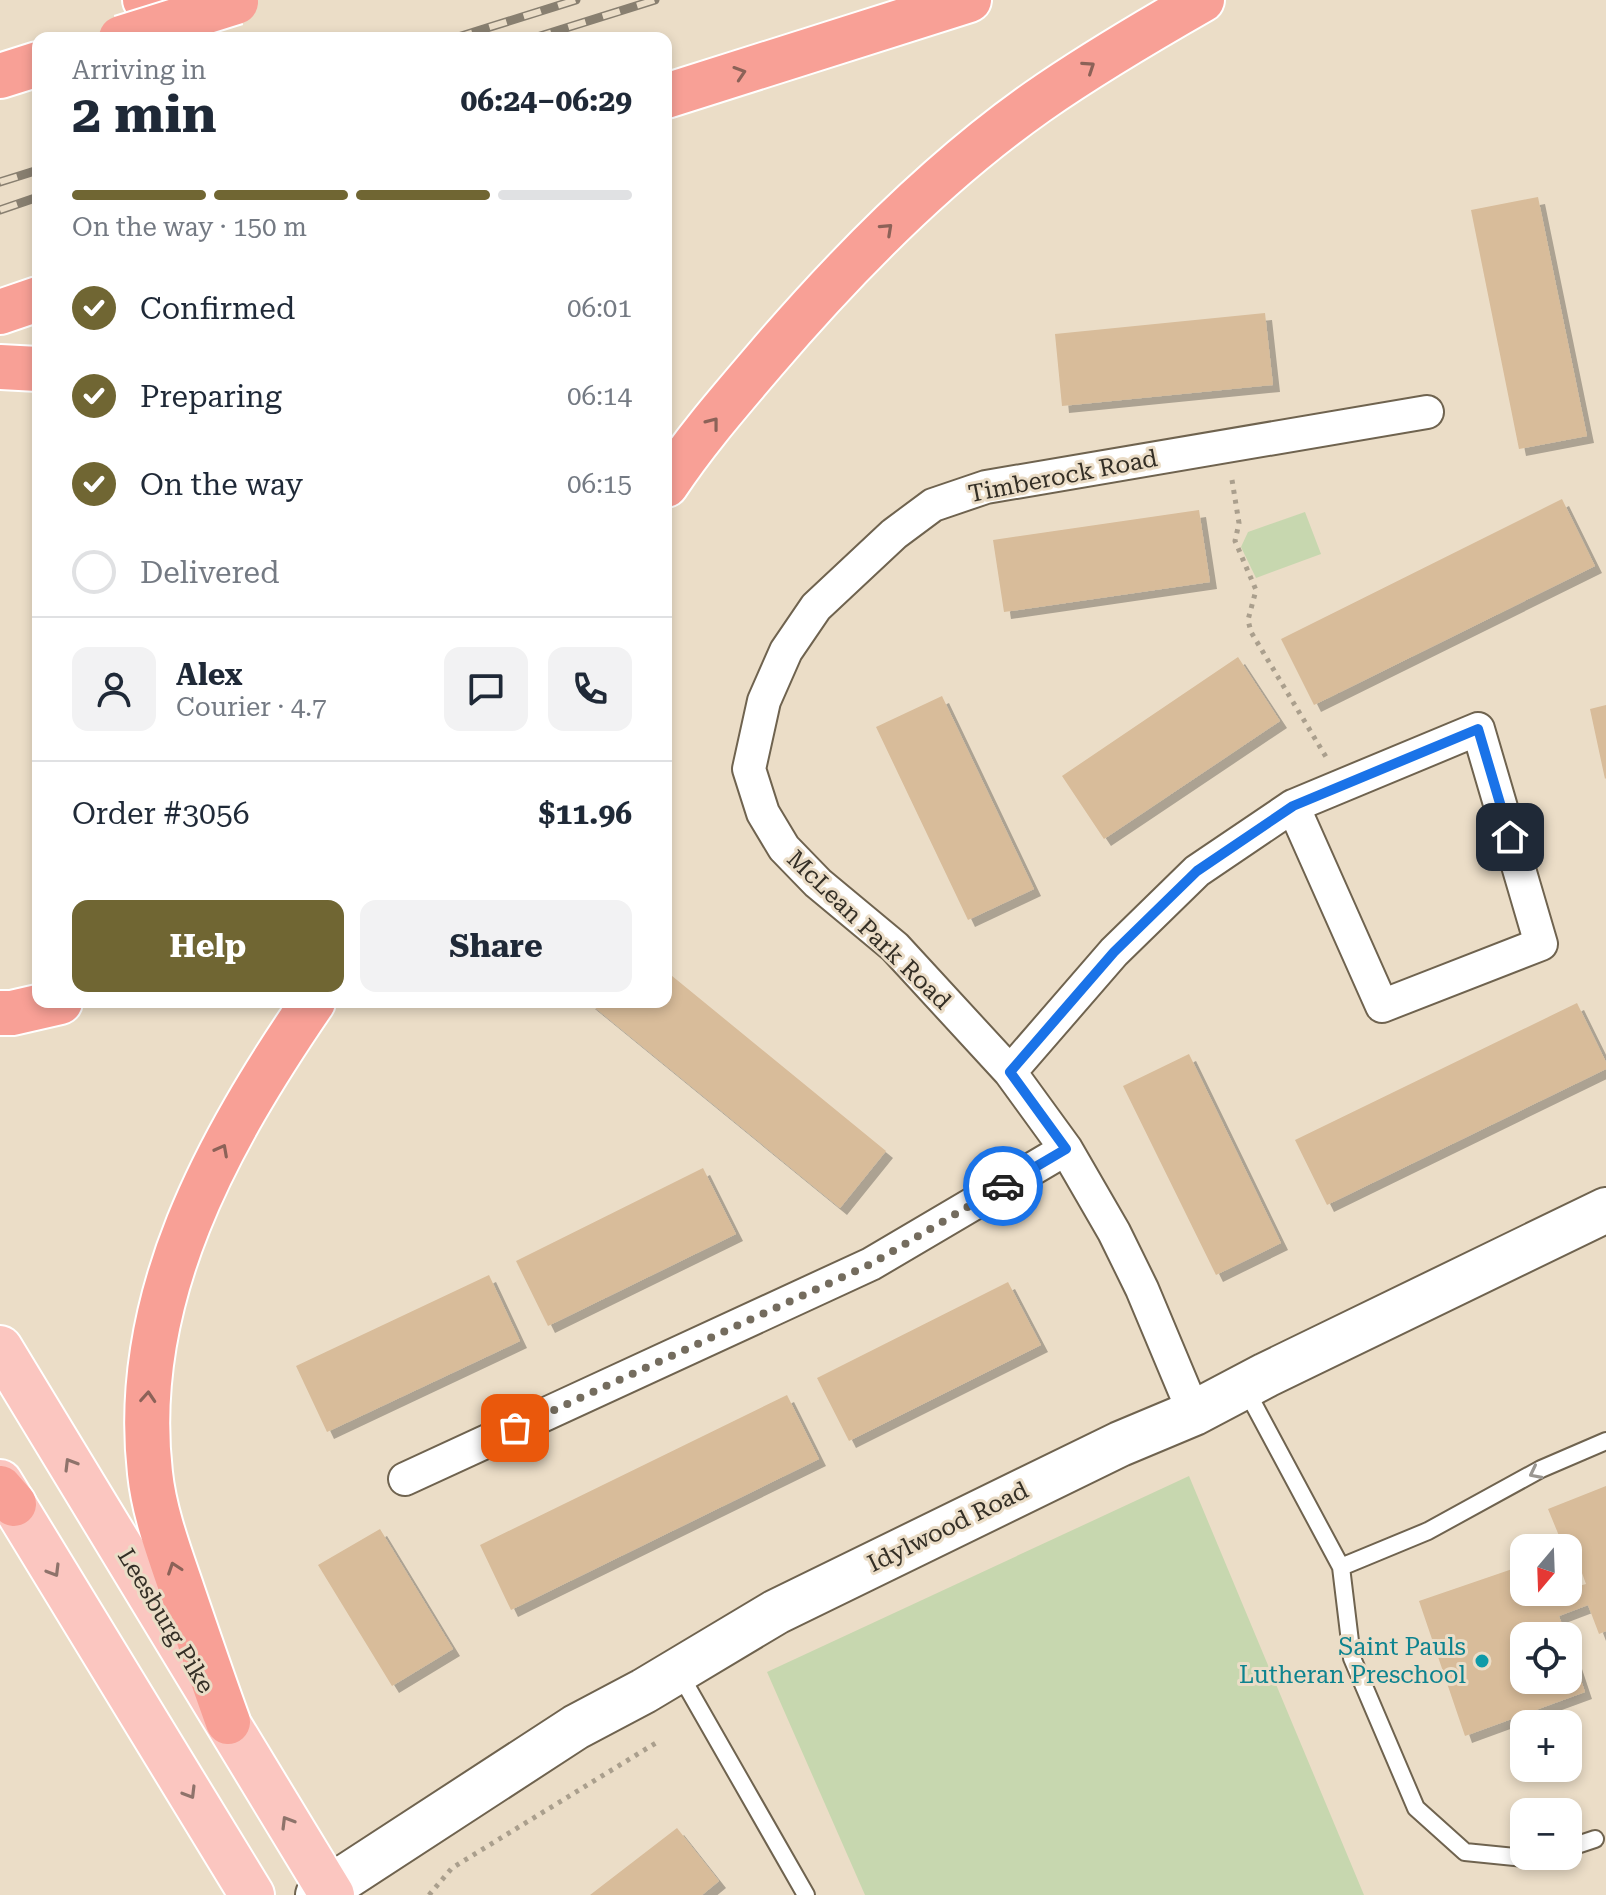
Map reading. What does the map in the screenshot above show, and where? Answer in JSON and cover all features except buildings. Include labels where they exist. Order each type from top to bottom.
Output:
[{"type":"highway","points":[[145,0],[175,32]]},
{"type":"highway","points":[[672,94],[969,0]]},
{"type":"highway","points":[[672,477],[806,312],[871,244],[959,163],[1047,95],[1123,45],[1202,0]]},
{"type":"highway","points":[[140,32],[239,1]]},
{"type":"highway","points":[[0,76],[32,66]]},
{"type":"highway","points":[[0,312],[32,301]]},
{"type":"highway","points":[[0,367],[32,369]]},
{"type":"highway","points":[[0,1013],[34,1008]]},
{"type":"highway","points":[[228,1722],[165,1542],[150,1475],[146,1401],[158,1324],[180,1241],[202,1188],[304,1012]]},
{"type":"main road","name":"Idylwood Road","points":[[326,1893],[576,1727],[776,1612],[1120,1444],[1194,1413],[1606,1210]]},
{"type":"main road","name":"Leesburg Pike","points":[[0,1348],[228,1722],[326,1893]]},
{"type":"main road","points":[[5,1491],[252,1895]]},
{"type":"street","name":"Timberock Road","points":[[749,769],[764,701],[786,651],[816,607],[894,534],[933,505],[986,487],[1427,412]]},
{"type":"street","points":[[1010,1072],[1114,952],[1197,871],[1293,806],[1478,729],[1541,944],[1382,1006],[1293,806]]},
{"type":"street","name":"McLean Park Road","points":[[749,769],[763,813],[784,848],[818,883],[895,947],[1010,1072],[1066,1149],[1114,1232],[1142,1289],[1194,1413]]},
{"type":"street","points":[[405,1479],[871,1264],[1066,1149]]},
{"type":"lane","points":[[1244,1387],[1341,1567],[1352,1658],[1416,1808],[1465,1852],[1510,1856]]},
{"type":"lane","points":[[1341,1567],[1428,1531],[1541,1469],[1606,1441]]},
{"type":"lane","points":[[678,1670],[806,1895]]},
{"type":"lane","points":[[1582,1843],[1595,1839]]},
{"type":"path","points":[[1227,446],[1239,523],[1235,541],[1256,590],[1248,620],[1251,632],[1314,734],[1341,787]]},
{"type":"path","points":[[429,1895],[452,1868],[659,1741]]},
{"type":"green space","points":[[1305,512],[1321,554],[1256,578],[1241,547],[1248,532]]},
{"type":"green space","points":[[1189,1476],[1364,1895],[865,1895],[767,1672]]},
{"type":"railway","points":[[474,32],[576,0]]},
{"type":"railway","points":[[553,32],[655,0]]},
{"type":"railway","points":[[0,182],[32,172]]},
{"type":"railway","points":[[0,210],[32,199]]},
{"type":"way so far","points":[[515,1428],[871,1264],[1003,1186]]},
{"type":"place","name":"Saint Pauls Lutheran Preschool","points":[[1482,1661]]},
{"type":"route","points":[[1003,1186],[1066,1149],[1010,1072],[1114,952],[1197,871],[1293,806],[1478,729],[1510,837]]}]
